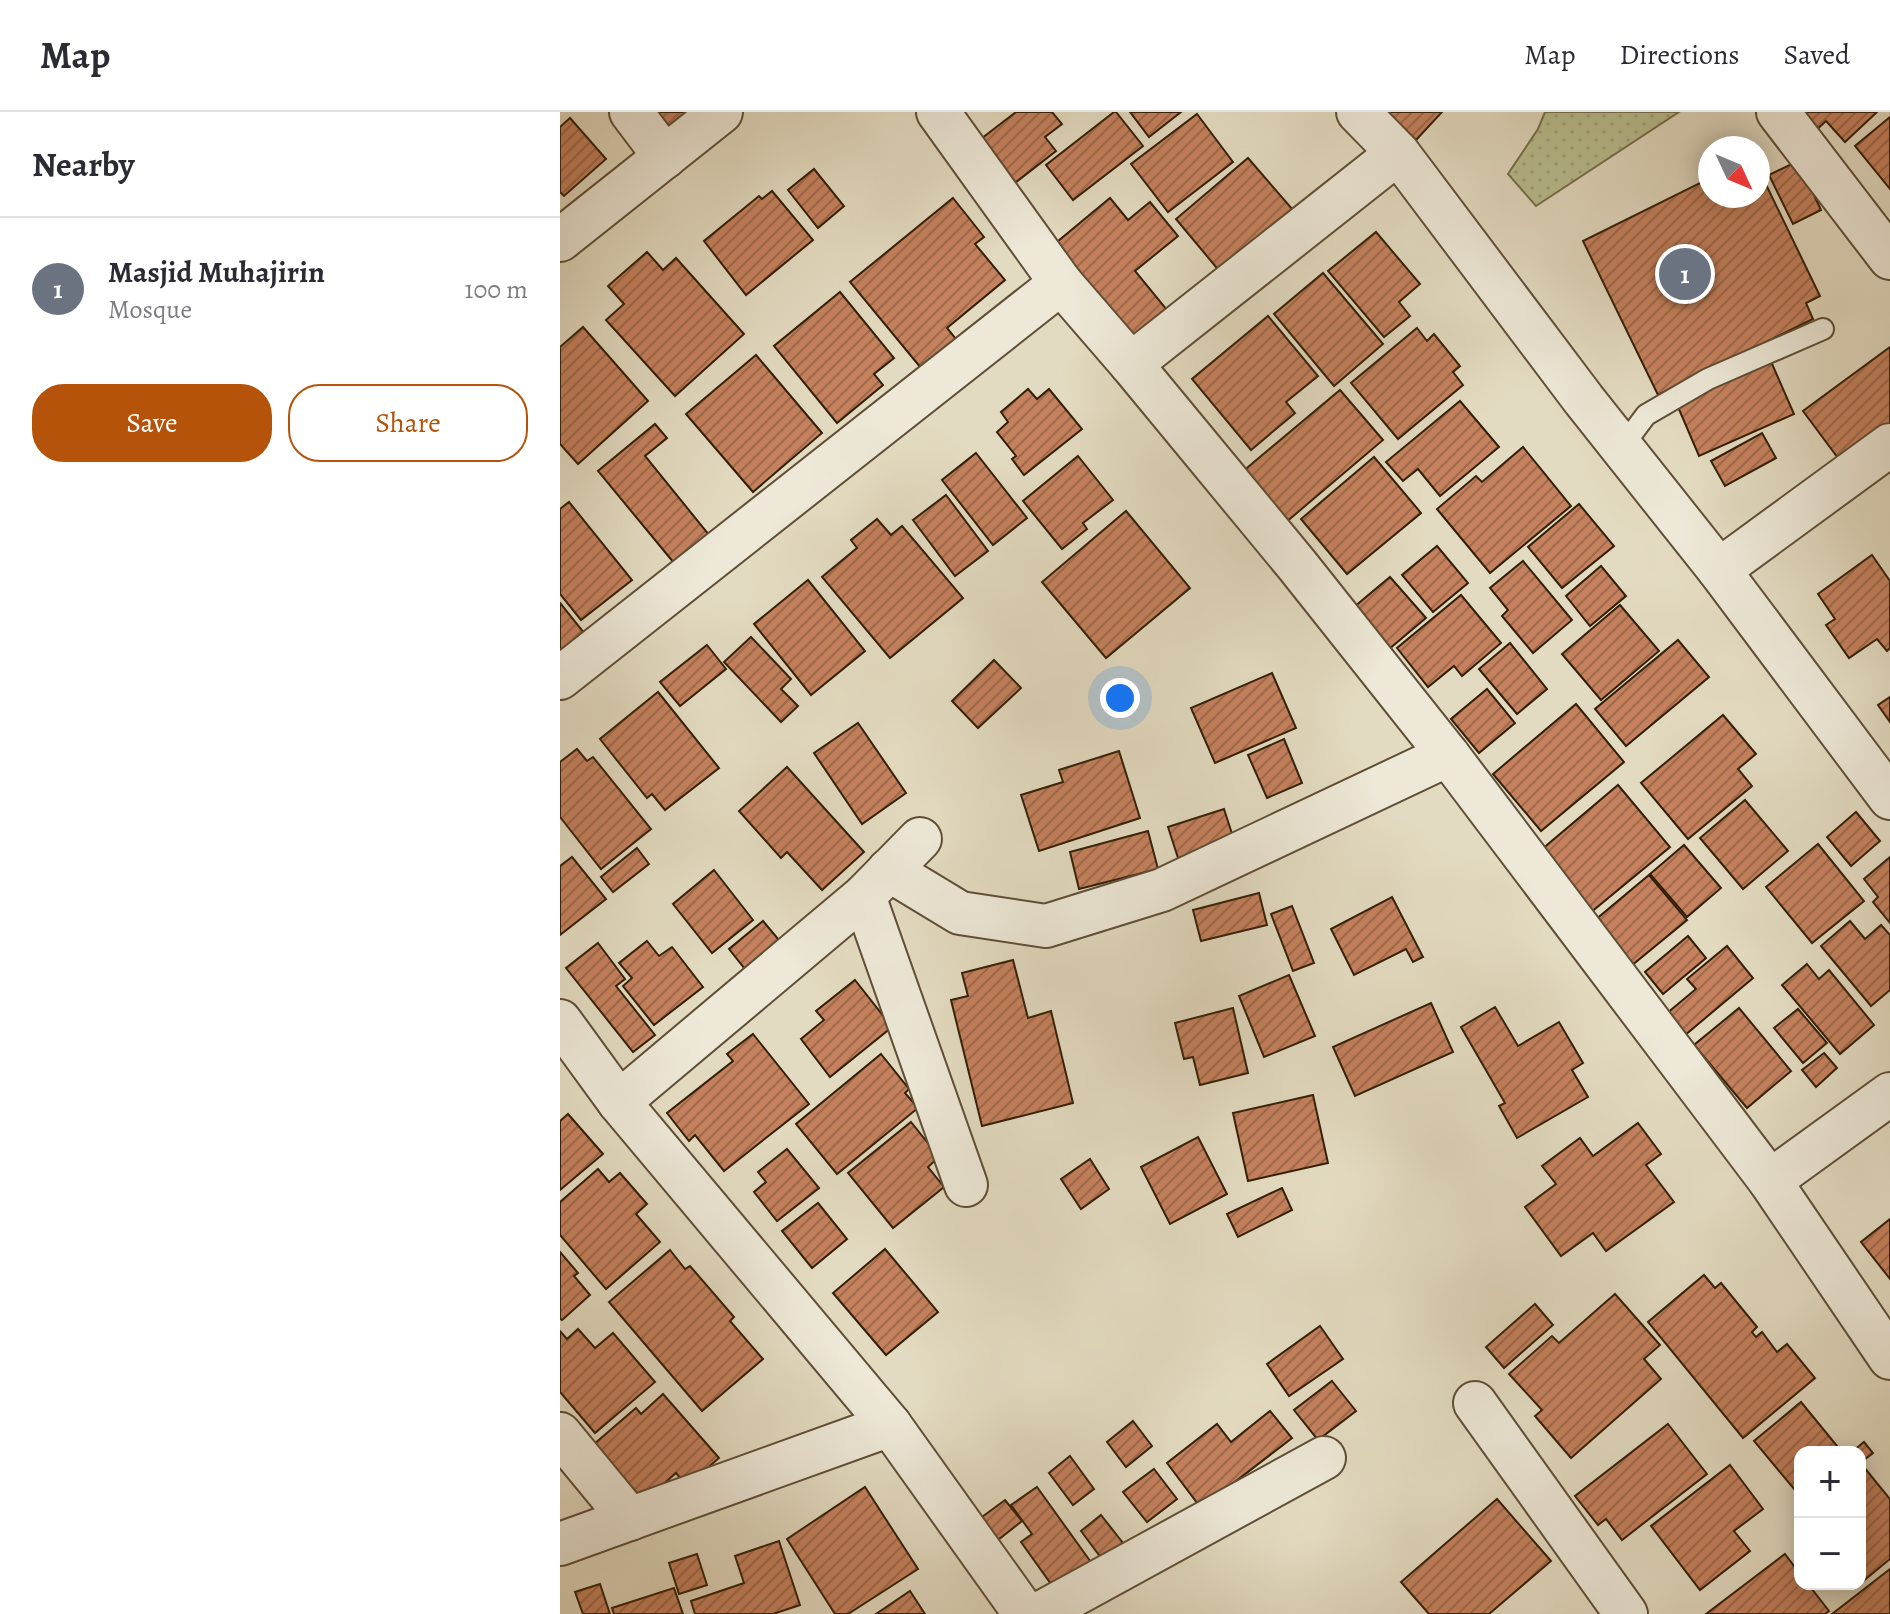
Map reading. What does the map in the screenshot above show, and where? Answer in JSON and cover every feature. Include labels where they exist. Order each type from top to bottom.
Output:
[{"type":"street","points":[[631,112],[665,157]]},
{"type":"street","points":[[560,240],[721,112]]},
{"type":"street","points":[[938,112],[1061,283],[1297,565],[1448,755],[1770,1181],[1890,1358]]},
{"type":"street","points":[[1358,112],[1398,153],[1890,798]]},
{"type":"street","points":[[1778,112],[1890,258]]},
{"type":"street","points":[[1131,364],[1398,153]]},
{"type":"street","points":[[560,678],[1061,283]]},
{"type":"street","points":[[1719,570],[1890,445]]},
{"type":"street","points":[[877,883],[960,913],[1046,926],[1162,890],[1448,755]]},
{"type":"street","points":[[619,1102],[877,883],[920,839]]},
{"type":"street","points":[[877,883],[966,1185]]},
{"type":"street","points":[[560,1021],[619,1102],[890,1425],[1025,1614]]},
{"type":"street","points":[[1770,1181],[1890,1094]]},
{"type":"street","points":[[1475,1403],[1626,1614]]},
{"type":"street","points":[[560,1544],[890,1425]]},
{"type":"street","points":[[560,1434],[630,1519]]},
{"type":"street","points":[[1039,1614],[1324,1458]]},
{"type":"lane","points":[[1622,447],[1646,415],[1708,379],[1823,329]]},
{"type":"green space","points":[[1545,112],[1679,112],[1536,206],[1508,174],[1538,129]]},
{"type":"building","points":[[647,112],[695,112],[667,135]]},
{"type":"building","points":[[1016,112],[1052,112],[1062,124],[1045,137],[1056,151],[1011,186],[977,142]]},
{"type":"building","points":[[1114,112],[1143,146],[1073,200],[1046,165]]},
{"type":"building","points":[[1130,112],[1181,112],[1149,137]]},
{"type":"building","points":[[1387,112],[1442,112],[1416,140]]},
{"type":"building","points":[[1802,112],[1877,112],[1845,142],[1826,121],[1809,137]]},
{"type":"building","points":[[1197,114],[1233,162],[1168,212],[1131,164]]},
{"type":"building","points":[[1890,117],[1890,189],[1855,146]]},
{"type":"building","points":[[570,118],[606,159],[564,196],[560,192],[560,127]]},
{"type":"building","points":[[1248,158],[1299,217],[1226,279],[1176,219]]},
{"type":"building","points":[[1798,161],[1821,210],[1793,224],[1770,175]]},
{"type":"building","points":[[814,169],[844,206],[818,228],[788,190]]},
{"type":"building","points":[[1698,184],[1698,208],[1770,208],[1770,193],[1820,296],[1806,303],[1813,319],[1658,395],[1583,241]]},
{"type":"building","points":[[772,191],[813,240],[746,295],[704,241],[759,196],[762,199]]},
{"type":"building","points":[[953,198],[984,237],[975,244],[1005,280],[947,328],[956,339],[921,368],[850,282]]},
{"type":"building","points":[[1110,198],[1128,220],[1150,202],[1178,236],[1135,271],[1172,316],[1128,352],[1045,252]]},
{"type":"building","points":[[1376,232],[1420,284],[1399,302],[1410,316],[1384,337],[1328,271]]},
{"type":"building","points":[[647,252],[663,270],[676,258],[744,334],[675,396],[606,320],[624,304],[608,286]]},
{"type":"building","points":[[1323,273],[1383,344],[1334,386],[1274,314]]},
{"type":"building","points":[[840,292],[894,358],[874,374],[883,385],[837,423],[774,346]]},
{"type":"building","points":[[1268,316],[1318,376],[1286,402],[1295,413],[1251,450],[1192,379]]},
{"type":"building","points":[[583,327],[648,401],[578,464],[560,444],[560,347]]},
{"type":"building","points":[[1417,328],[1427,341],[1434,334],[1460,366],[1453,372],[1463,385],[1398,439],[1351,383]]},
{"type":"building","points":[[1890,347],[1890,432],[1844,466],[1803,411]]},
{"type":"building","points":[[756,355],[822,433],[753,492],[686,414]]},
{"type":"building","points":[[1769,357],[1794,414],[1699,456],[1675,400]]},
{"type":"building","points":[[1028,389],[1037,399],[1049,389],[1082,429],[1024,475],[1012,459],[1016,456],[997,432],[1008,422],[1001,412]]},
{"type":"building","points":[[1340,390],[1383,440],[1285,523],[1242,472]]},
{"type":"building","points":[[1460,401],[1499,447],[1440,496],[1418,469],[1403,481],[1386,462]]},
{"type":"building","points":[[655,424],[667,438],[645,456],[714,541],[679,569],[598,471]]},
{"type":"building","points":[[1762,433],[1776,458],[1725,486],[1711,461]]},
{"type":"building","points":[[1523,447],[1571,506],[1490,573],[1437,509],[1476,476],[1482,482]]},
{"type":"building","points":[[976,453],[1027,518],[993,545],[942,480]]},
{"type":"building","points":[[1078,456],[1113,500],[1083,523],[1087,529],[1062,549],[1023,501]]},
{"type":"building","points":[[1374,457],[1421,513],[1347,574],[1301,519]]},
{"type":"building","points":[[946,495],[988,551],[955,576],[913,520]]},
{"type":"building","points":[[569,502],[632,580],[581,620],[560,594],[560,509]]},
{"type":"building","points":[[1579,504],[1614,546],[1562,588],[1528,547]]},
{"type":"building","points":[[1126,511],[1190,588],[1106,658],[1042,582]]},
{"type":"building","points":[[877,519],[891,535],[902,526],[963,598],[890,658],[822,577],[857,548],[851,540]]},
{"type":"building","points":[[1437,546],[1468,583],[1433,612],[1402,575]]},
{"type":"building","points":[[1872,555],[1890,581],[1890,648],[1887,651],[1877,639],[1849,658],[1826,625],[1835,619],[1818,594]]},
{"type":"building","points":[[1523,561],[1572,620],[1533,653],[1502,616],[1508,610],[1490,588]]},
{"type":"building","points":[[1601,566],[1626,596],[1590,626],[1566,596]]},
{"type":"building","points":[[1390,577],[1426,618],[1382,655],[1347,613]]},
{"type":"building","points":[[808,580],[865,651],[811,695],[754,624]]},
{"type":"building","points":[[1461,595],[1501,643],[1462,676],[1454,666],[1428,687],[1397,648]]},
{"type":"building","points":[[560,603],[585,634],[560,654]]},
{"type":"building","points":[[1620,605],[1659,651],[1601,700],[1562,654]]},
{"type":"building","points":[[751,637],[791,679],[781,689],[798,706],[781,722],[724,662]]},
{"type":"building","points":[[1678,640],[1709,677],[1626,746],[1595,709]]},
{"type":"building","points":[[1510,643],[1547,689],[1517,714],[1479,669]]},
{"type":"building","points":[[707,645],[726,669],[680,706],[660,682]]},
{"type":"building","points":[[994,660],[1021,688],[978,728],[952,701]]},
{"type":"building","points":[[1272,673],[1296,728],[1215,763],[1191,708]]},
{"type":"building","points":[[1487,689],[1515,723],[1479,753],[1451,719]]},
{"type":"building","points":[[658,692],[719,768],[665,810],[652,794],[647,798],[600,739]]},
{"type":"building","points":[[1890,697],[1890,722],[1878,705]]},
{"type":"building","points":[[1576,704],[1624,762],[1541,831],[1493,774]]},
{"type":"building","points":[[1723,715],[1756,754],[1738,769],[1752,786],[1688,839],[1641,783]]},
{"type":"building","points":[[858,723],[906,793],[862,824],[814,753]]},
{"type":"building","points":[[1284,739],[1302,783],[1267,798],[1248,755]]},
{"type":"building","points":[[577,749],[587,761],[593,757],[651,829],[601,869],[560,817],[560,762]]},
{"type":"building","points":[[1119,751],[1140,818],[1039,851],[1021,795],[1063,782],[1059,770]]},
{"type":"building","points":[[787,767],[864,852],[822,890],[787,852],[781,858],[739,811]]},
{"type":"building","points":[[1618,785],[1670,847],[1590,913],[1540,851]]},
{"type":"building","points":[[1745,800],[1788,851],[1743,889],[1700,838]]},
{"type":"building","points":[[1224,809],[1235,843],[1179,861],[1168,827]]},
{"type":"building","points":[[1856,812],[1880,841],[1851,866],[1827,837]]},
{"type":"building","points":[[1148,831],[1158,869],[1079,889],[1070,852]]},
{"type":"building","points":[[1818,844],[1864,901],[1812,943],[1766,887]]},
{"type":"building","points":[[1684,845],[1721,888],[1687,917],[1650,874]]},
{"type":"building","points":[[637,848],[649,864],[613,892],[601,877]]},
{"type":"building","points":[[572,857],[606,899],[560,935],[560,866]]},
{"type":"building","points":[[1890,857],[1890,923],[1873,902],[1878,897],[1864,879]]},
{"type":"building","points":[[714,870],[753,920],[712,953],[673,904]]},
{"type":"building","points":[[1649,875],[1687,920],[1631,966],[1594,921]]},
{"type":"building","points":[[1259,893],[1267,925],[1201,941],[1193,910]]},
{"type":"building","points":[[1392,897],[1423,957],[1413,962],[1406,949],[1354,975],[1331,929]]},
{"type":"building","points":[[1292,906],[1314,963],[1293,971],[1271,914]]},
{"type":"building","points":[[763,921],[784,946],[749,974],[729,949]]},
{"type":"building","points":[[1850,921],[1865,939],[1881,925],[1890,935],[1890,990],[1871,1006],[1821,946]]},
{"type":"building","points":[[1688,936],[1706,958],[1663,994],[1645,972]]},
{"type":"building","points":[[647,941],[659,956],[672,947],[703,987],[654,1025],[623,986],[632,978],[619,963]]},
{"type":"building","points":[[598,943],[625,979],[616,986],[655,1035],[633,1052],[566,968]]},
{"type":"building","points":[[1727,946],[1753,978],[1678,1041],[1660,1019],[1696,989],[1687,979]]},
{"type":"building","points":[[1013,960],[1028,1018],[1051,1011],[1073,1103],[982,1126],[951,1000],[968,996],[962,973]]},
{"type":"building","points":[[1807,964],[1819,979],[1829,970],[1874,1025],[1840,1054],[1782,985]]},
{"type":"building","points":[[1289,975],[1315,1036],[1264,1057],[1239,996]]},
{"type":"building","points":[[855,980],[892,1027],[830,1077],[801,1039],[824,1020],[816,1011]]},
{"type":"building","points":[[1431,1003],[1453,1052],[1355,1096],[1333,1047]]},
{"type":"building","points":[[1495,1007],[1518,1046],[1559,1022],[1583,1063],[1572,1070],[1588,1097],[1517,1138],[1499,1106],[1505,1103],[1461,1027]]},
{"type":"building","points":[[1233,1008],[1248,1073],[1200,1085],[1193,1057],[1184,1059],[1175,1023]]},
{"type":"building","points":[[1739,1008],[1791,1071],[1747,1108],[1694,1045]]},
{"type":"building","points":[[1798,1009],[1827,1043],[1803,1063],[1774,1028]]},
{"type":"building","points":[[753,1034],[809,1104],[724,1171],[695,1135],[689,1141],[667,1113],[733,1061],[727,1054]]},
{"type":"building","points":[[1824,1053],[1837,1068],[1816,1087],[1802,1070]]},
{"type":"building","points":[[881,1054],[909,1089],[905,1093],[918,1108],[837,1174],[796,1124]]},
{"type":"building","points":[[1313,1095],[1328,1163],[1248,1181],[1233,1113]]},
{"type":"building","points":[[568,1114],[603,1154],[560,1190],[560,1121]]},
{"type":"building","points":[[911,1122],[939,1157],[928,1167],[944,1187],[893,1228],[848,1173]]},
{"type":"building","points":[[1638,1123],[1661,1154],[1646,1165],[1674,1202],[1606,1251],[1593,1233],[1561,1256],[1525,1207],[1556,1184],[1542,1166],[1580,1138],[1593,1156]]},
{"type":"building","points":[[1198,1137],[1227,1194],[1170,1224],[1141,1167]]},
{"type":"building","points":[[787,1149],[819,1188],[777,1221],[754,1192],[766,1182],[758,1172]]},
{"type":"building","points":[[1090,1159],[1109,1189],[1081,1209],[1061,1179]]},
{"type":"building","points":[[598,1169],[609,1182],[620,1173],[647,1204],[636,1214],[660,1242],[606,1289],[560,1235],[560,1202]]},
{"type":"building","points":[[1282,1188],[1292,1210],[1238,1237],[1227,1214]]},
{"type":"building","points":[[818,1203],[847,1239],[812,1268],[782,1231]]},
{"type":"building","points":[[1890,1219],[1890,1279],[1861,1242]]},
{"type":"building","points":[[885,1249],[938,1312],[886,1355],[833,1293]]},
{"type":"building","points":[[670,1250],[685,1269],[690,1266],[734,1317],[730,1321],[763,1359],[702,1411],[609,1302]]},
{"type":"building","points":[[560,1252],[578,1273],[574,1276],[590,1295],[562,1320],[560,1319]]},
{"type":"building","points":[[1704,1275],[1715,1288],[1721,1283],[1757,1327],[1752,1332],[1756,1337],[1762,1332],[1777,1352],[1787,1344],[1815,1378],[1743,1438],[1648,1322]]},
{"type":"building","points":[[1615,1294],[1660,1345],[1644,1359],[1661,1379],[1571,1458],[1535,1416],[1542,1410],[1509,1374],[1552,1336],[1559,1343]]},
{"type":"building","points":[[1535,1304],[1553,1325],[1504,1368],[1486,1347]]},
{"type":"building","points":[[1320,1326],[1343,1359],[1289,1396],[1267,1364]]},
{"type":"building","points":[[578,1329],[595,1348],[613,1333],[655,1382],[595,1433],[560,1392],[560,1331],[567,1339]]},
{"type":"building","points":[[1332,1381],[1356,1411],[1318,1440],[1294,1410]]},
{"type":"building","points":[[663,1394],[719,1458],[687,1486],[676,1473],[644,1501],[594,1444],[636,1408],[641,1414]]},
{"type":"building","points":[[1801,1402],[1837,1446],[1794,1446],[1794,1489],[1754,1441]]},
{"type":"building","points":[[1270,1411],[1292,1438],[1201,1508],[1167,1463],[1217,1424],[1231,1442]]},
{"type":"building","points":[[1133,1421],[1152,1446],[1126,1467],[1107,1442]]},
{"type":"building","points":[[1668,1424],[1707,1474],[1622,1540],[1606,1519],[1598,1525],[1575,1496]]},
{"type":"building","points":[[1864,1442],[1873,1453],[1866,1458],[1866,1446],[1859,1446]]},
{"type":"building","points":[[1070,1456],[1094,1489],[1073,1505],[1049,1473]]},
{"type":"building","points":[[1730,1465],[1763,1509],[1734,1531],[1750,1551],[1700,1590],[1651,1526]]},
{"type":"building","points":[[1154,1469],[1177,1499],[1147,1522],[1123,1492]]},
{"type":"building","points":[[1866,1470],[1890,1499],[1890,1559],[1866,1579]]},
{"type":"building","points":[[865,1487],[918,1569],[848,1614],[835,1614],[787,1539]]},
{"type":"building","points":[[1037,1487],[1098,1572],[1061,1598],[1021,1542],[1032,1534],[1011,1505]]},
{"type":"building","points":[[1497,1499],[1551,1561],[1489,1614],[1429,1614],[1401,1582]]},
{"type":"building","points":[[1005,1500],[1022,1521],[984,1551],[967,1528]]},
{"type":"building","points":[[1101,1515],[1123,1543],[1102,1559],[1081,1531]]},
{"type":"building","points":[[779,1541],[800,1605],[773,1614],[695,1614],[691,1601],[744,1583],[735,1556]]},
{"type":"building","points":[[697,1554],[707,1585],[679,1594],[669,1563]]},
{"type":"building","points":[[1785,1554],[1794,1566],[1794,1590],[1813,1590],[1829,1611],[1825,1614],[1706,1614]]},
{"type":"building","points":[[1890,1569],[1890,1614],[1832,1614],[1866,1590]]},
{"type":"building","points":[[600,1584],[610,1614],[583,1614],[575,1592]]},
{"type":"building","points":[[674,1588],[683,1614],[614,1614],[612,1608]]},
{"type":"building","points":[[910,1591],[925,1614],[876,1614]]},
{"type":"place","name":"Masjid Muhajirin","points":[[1685,274]]}]
